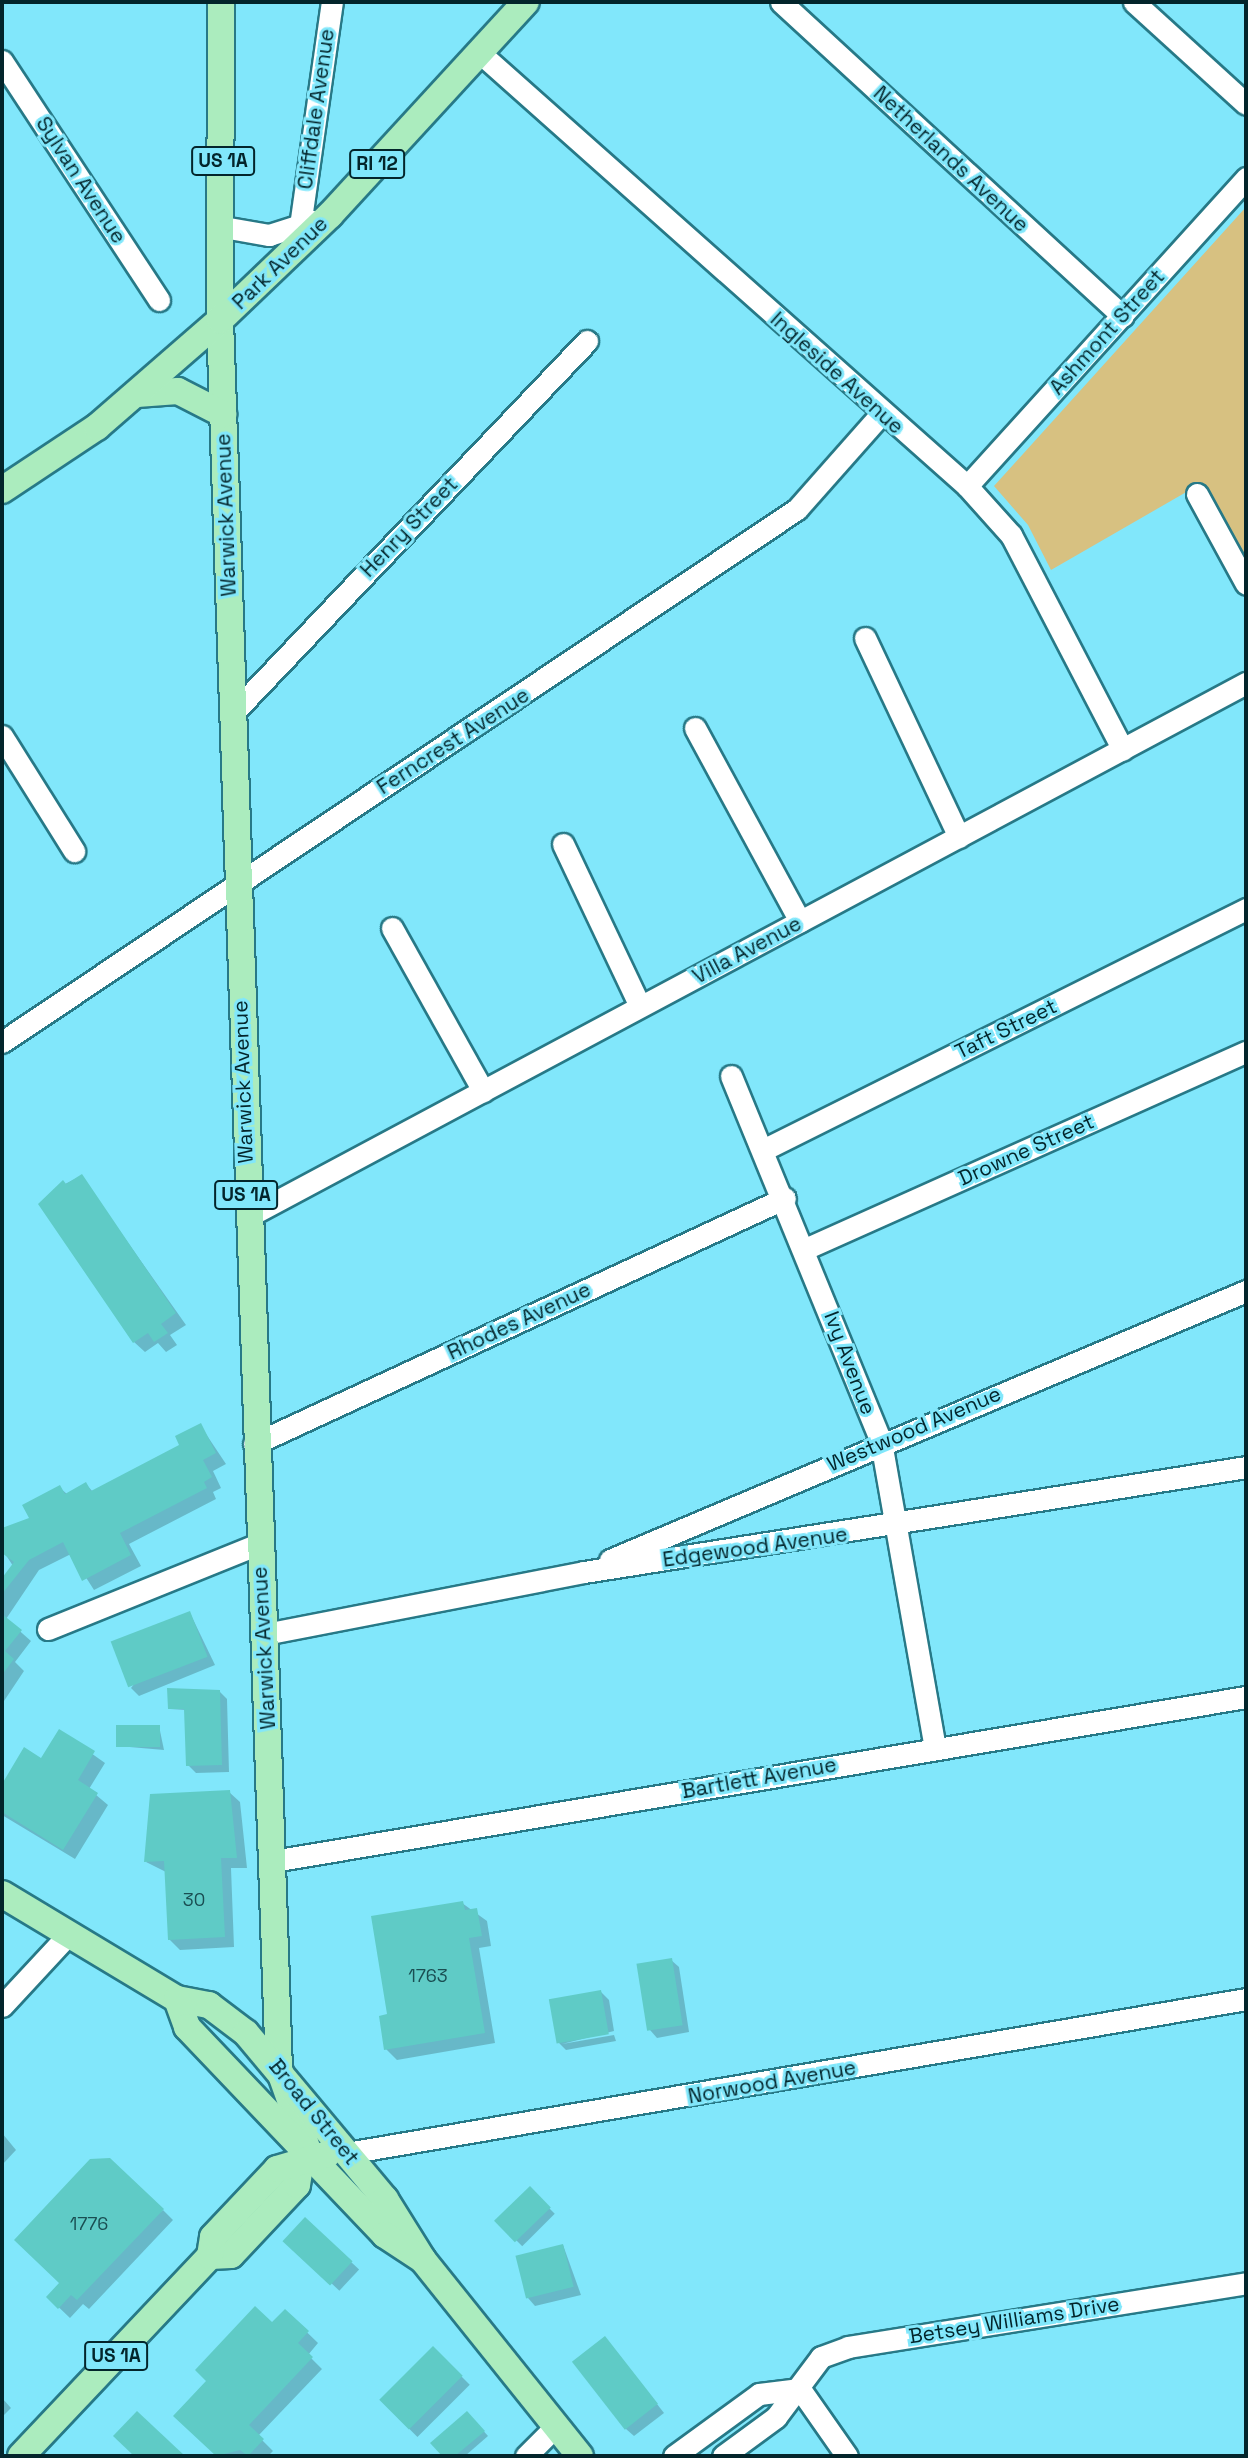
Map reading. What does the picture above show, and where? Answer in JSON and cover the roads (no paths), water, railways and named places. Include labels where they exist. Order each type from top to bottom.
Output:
[{"type":"main road","name":"Warwick Avenue","points":[[221,2],[223,228],[220,320],[254,1444],[265,1634],[279,2069],[305,2160]]},
{"type":"main road","name":"Park Avenue","points":[[5,481],[136,394],[220,320],[330,215],[526,2]]},
{"type":"main road","points":[[136,394],[178,391],[223,414]]},
{"type":"main road","name":"Broad Street","points":[[2,1894],[177,1999],[219,2010],[279,2069],[347,2153],[401,2221],[423,2260],[580,2456]]},
{"type":"main road","name":"Broad Street","points":[[177,1999],[187,2027],[305,2160],[385,2235],[423,2260]]},
{"type":"main road","name":"Norwood Avenue","points":[[305,2160],[347,2153]]},
{"type":"main road","name":"US 1A","points":[[21,2456],[211,2256],[231,2255],[239,2247],[297,2185],[305,2160]]},
{"type":"street","name":"Cliffdale Avenue","points":[[330,215],[300,226],[332,2]]},
{"type":"street","name":"Netherlands Avenue","points":[[781,2],[1122,316]]},
{"type":"street","points":[[1134,2],[1246,104]]},
{"type":"street","name":"Ingleside Avenue","points":[[480,53],[881,414],[967,486],[1011,535],[1123,750]]},
{"type":"street","name":"Sylvan Avenue","points":[[2,61],[159,300]]},
{"type":"street","name":"Ashmont Street","points":[[967,486],[1246,178]]},
{"type":"street","points":[[223,228],[269,234],[300,226]]},
{"type":"street","name":"Henry Street","points":[[232,714],[587,341]]},
{"type":"street","name":"Ferncrest Avenue","points":[[2,1042],[797,509],[881,414]]},
{"type":"street","points":[[1197,494],[1246,584]]},
{"type":"street","points":[[864,638],[959,837]]},
{"type":"street","name":"Villa Avenue","points":[[247,1217],[1246,683]]},
{"type":"street","points":[[695,728],[800,921]]},
{"type":"street","points":[[2,736],[74,851]]},
{"type":"street","points":[[563,844],[640,1006]]},
{"type":"street","name":"Taft Street","points":[[765,1149],[1246,909]]},
{"type":"street","points":[[392,928],[483,1091]]},
{"type":"street","name":"Drowne Street","points":[[805,1249],[1246,1052]]},
{"type":"street","name":"Ivy Avenue","points":[[731,1076],[765,1149],[881,1442],[934,1748]]},
{"type":"street","name":"Rhodes Avenue","points":[[254,1444],[785,1198]]},
{"type":"street","name":"Westwood Avenue","points":[[583,1572],[881,1442],[1246,1291]]},
{"type":"street","name":"Edgewood Avenue","points":[[265,1634],[583,1572],[895,1526],[1246,1467]]},
{"type":"street","points":[[48,1629],[258,1544]]},
{"type":"street","name":"Bartlett Avenue","points":[[273,1861],[1246,1697]]},
{"type":"street","points":[[2,2006],[69,1934]]},
{"type":"street","name":"Norwood Avenue","points":[[347,2153],[1246,1998]]},
{"type":"street","name":"Betsey Williams Drive","points":[[723,2456],[776,2417],[800,2389],[821,2357],[848,2347],[1246,2283]]},
{"type":"street","points":[[674,2456],[759,2394],[800,2389],[847,2456]]},
{"type":"street","points":[[526,2456],[556,2426]]}]
